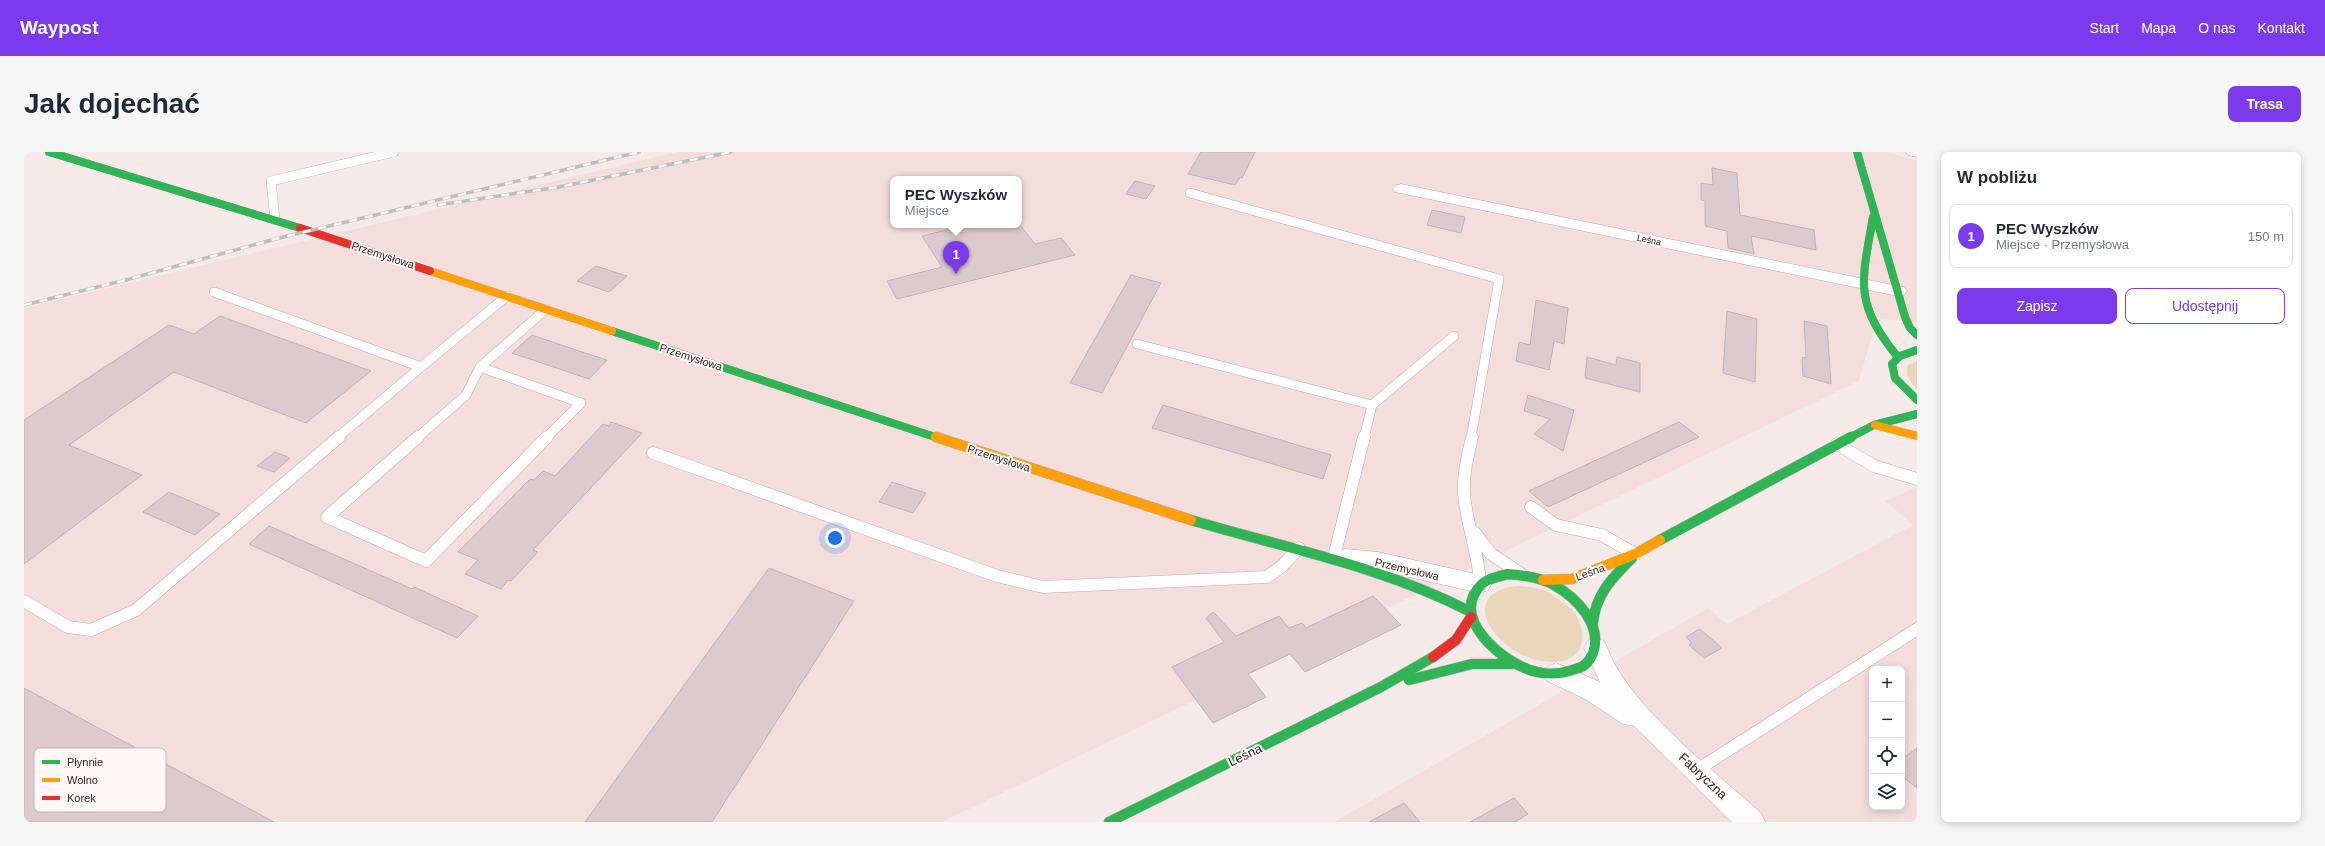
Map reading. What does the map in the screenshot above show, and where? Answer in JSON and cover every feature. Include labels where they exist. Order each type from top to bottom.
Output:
[{"type":"street","name":"Przemysłowa","points":[[50,152],[275,220],[1197,521],[1334,557],[1416,584],[1448,598],[1470,614]]},
{"type":"street","points":[[1913,152],[1917,153]]},
{"type":"street","points":[[1858,153],[1874,214],[1908,322],[1917,335]]},
{"type":"street","name":"Leśna","points":[[1401,189],[1898,291]]},
{"type":"street","points":[[1874,214],[1862,284],[1864,301],[1882,336],[1897,356]]},
{"type":"street","points":[[1917,350],[1897,356],[1892,363],[1892,373],[1898,383],[1907,396],[1917,400]]},
{"type":"street","name":"Leśna","points":[[1874,425],[1885,413]]},
{"type":"street","name":"Leśna","points":[[1543,580],[1572,578],[1635,554],[1874,425],[1917,414]]},
{"type":"street","points":[[1874,425],[1900,433],[1917,436]]},
{"type":"street","name":"Leśna","points":[[1593,623],[1592,614],[1599,596],[1635,554]]},
{"type":"street","name":"Przemysłowa","points":[[1334,557],[1378,561],[1480,584]]},
{"type":"street","points":[[1524,575],[1543,580],[1559,587],[1573,598],[1585,610],[1593,623],[1596,632],[1596,648],[1591,659],[1582,667],[1570,672],[1556,674],[1530,670],[1518,666],[1504,658],[1487,644],[1475,628],[1470,614],[1471,596],[1480,584],[1499,576],[1524,575]]},
{"type":"street","name":"Leśna","points":[[1109,822],[1381,687],[1449,648],[1462,636],[1470,614]]},
{"type":"street","name":"Fabryczna","points":[[1596,648],[1602,666],[1618,688],[1654,731],[1751,822]]},
{"type":"street","name":"Leśna","points":[[1381,687],[1478,661],[1498,661],[1518,666]]},
{"type":"street","name":"Fabryczna","points":[[1556,674],[1594,690],[1654,731]]},
{"type":"lane","points":[[275,220],[271,181],[394,152]]},
{"type":"lane","points":[[1190,193],[1499,279],[1464,481],[1465,510],[1470,524],[1478,561],[1480,584]]},
{"type":"lane","points":[[214,292],[422,367]]},
{"type":"lane","points":[[24,601],[68,627],[92,630],[136,610],[507,296]]},
{"type":"lane","points":[[480,367],[581,403],[426,562],[326,517],[466,395],[480,367],[546,309]]},
{"type":"lane","points":[[1334,557],[1372,405],[1454,336]]},
{"type":"lane","points":[[1137,344],[1372,405]]},
{"type":"lane","points":[[1837,444],[1874,466],[1917,479]]},
{"type":"lane","points":[[653,453],[997,576],[1043,586],[1267,577],[1282,567],[1299,548]]},
{"type":"lane","points":[[1531,507],[1556,525],[1602,535],[1635,554]]},
{"type":"lane","points":[[1470,524],[1491,554],[1524,575]]},
{"type":"lane","points":[[1697,770],[1917,629]]},
{"type":"shaded area","points":[[677,152],[1887,152],[1917,161],[1917,323],[1877,318],[1859,381],[942,822],[24,822],[24,308]]},
{"type":"shaded area","points":[[1917,361],[1917,389],[1907,375],[1907,369],[1908,365]]},
{"type":"shaded area","points":[[1917,487],[1917,822],[1334,822],[1708,608],[1727,624],[1913,525],[1885,501]]},
{"type":"shaded area","points":[[1516,586],[1541,589],[1559,599],[1573,611],[1581,625],[1582,640],[1576,653],[1570,658],[1562,661],[1542,661],[1523,655],[1506,644],[1493,631],[1486,616],[1486,603],[1496,592]]},
{"type":"building","points":[[1201,152],[1255,152],[1242,178],[1240,177],[1235,185],[1188,174]]},
{"type":"building","points":[[1712,168],[1737,173],[1740,215],[1814,230],[1816,250],[1751,236],[1754,254],[1728,248],[1727,231],[1705,226],[1705,201],[1701,200],[1701,183],[1713,185]]},
{"type":"building","points":[[1135,181],[1155,186],[1146,199],[1126,194]]},
{"type":"building","points":[[1432,210],[1465,217],[1461,233],[1427,225]]},
{"type":"building","points":[[955,228],[1022,228],[1035,244],[1061,238],[1075,255],[897,299],[887,281],[942,267],[922,236]]},
{"type":"building","points":[[596,266],[627,276],[609,292],[577,281]]},
{"type":"building","points":[[1131,275],[1161,283],[1102,393],[1070,383]]},
{"type":"building","points":[[1536,300],[1568,308],[1564,344],[1554,341],[1549,370],[1516,361],[1519,342],[1530,345]]},
{"type":"building","points":[[1727,311],[1757,319],[1755,382],[1723,373]]},
{"type":"building","points":[[220,316],[371,371],[306,423],[174,372],[69,445],[142,475],[24,564],[24,420],[169,325],[194,334]]},
{"type":"building","points":[[1804,321],[1827,326],[1831,384],[1803,376],[1802,357],[1806,358]]},
{"type":"building","points":[[532,335],[607,360],[589,379],[512,353]]},
{"type":"building","points":[[1587,357],[1616,365],[1617,357],[1640,363],[1640,392],[1585,378]]},
{"type":"building","points":[[1528,395],[1574,410],[1563,451],[1534,434],[1550,419],[1524,411]]},
{"type":"building","points":[[1163,405],[1331,455],[1323,479],[1152,428]]},
{"type":"building","points":[[611,422],[642,433],[533,550],[538,552],[511,581],[508,580],[501,589],[465,574],[478,560],[458,552],[530,479],[534,480],[543,471],[555,476],[603,424],[609,426]]},
{"type":"building","points":[[1679,422],[1699,437],[1548,507],[1529,491]]},
{"type":"building","points":[[275,452],[290,458],[274,472],[257,466]]},
{"type":"building","points":[[892,482],[926,493],[913,513],[879,502]]},
{"type":"building","points":[[169,492],[220,514],[195,535],[143,512]]},
{"type":"building","points":[[269,526],[412,589],[414,587],[478,616],[457,638],[249,544]]},
{"type":"building","points":[[769,568],[854,601],[712,822],[585,822]]},
{"type":"building","points":[[1373,596],[1401,625],[1305,672],[1290,654],[1248,674],[1266,697],[1213,723],[1172,667],[1224,642],[1206,618],[1213,612],[1236,636],[1279,616],[1289,628],[1302,623],[1306,628]]},
{"type":"building","points":[[1700,629],[1722,648],[1704,658],[1689,645],[1692,643],[1686,637]]},
{"type":"building","points":[[24,688],[136,748],[34,748],[34,812],[166,812],[166,764],[274,822],[24,822]]},
{"type":"building","points":[[1917,748],[1917,788],[1905,778],[1905,757]]},
{"type":"building","points":[[1514,798],[1528,814],[1515,822],[1470,822]]},
{"type":"building","points":[[1404,803],[1420,822],[1369,822]]},
{"type":"railway","points":[[24,305],[122,281],[279,238],[639,152]]},
{"type":"railway","points":[[438,205],[559,187],[731,152]]},
{"type":"traffic: fast","points":[[49,152],[300,228]]},
{"type":"traffic: fast","points":[[1857,152],[1905,317],[1910,328],[1917,335]]},
{"type":"traffic: fast","points":[[1873,217],[1864,275],[1866,305],[1872,321],[1897,356]]},
{"type":"traffic: fast","points":[[612,331],[935,437]]},
{"type":"traffic: fast","points":[[1917,350],[1900,356],[1892,364],[1895,378],[1917,400]]},
{"type":"traffic: fast","points":[[1660,540],[1874,425],[1917,414]]},
{"type":"traffic: fast","points":[[1191,520],[1226,531],[1333,558],[1403,580],[1436,594],[1469,611]]},
{"type":"traffic: fast","points":[[1593,623],[1596,603],[1600,595],[1611,579],[1632,558]]},
{"type":"traffic: fast","points":[[1507,574],[1541,579],[1559,588],[1582,608],[1593,626],[1595,636],[1595,645],[1592,655],[1585,664],[1580,668],[1560,673],[1535,672],[1509,659],[1495,649],[1483,637],[1474,624],[1470,610],[1472,597],[1485,582],[1507,574]]},
{"type":"traffic: fast","points":[[1109,822],[1381,687],[1433,657]]},
{"type":"traffic: fast","points":[[1409,680],[1447,669],[1472,664],[1512,664]]},
{"type":"traffic: slow","points":[[430,271],[612,331]]},
{"type":"traffic: slow","points":[[1875,425],[1917,436]]},
{"type":"traffic: slow","points":[[935,437],[1191,520]]},
{"type":"traffic: slow","points":[[1543,580],[1572,579],[1635,554],[1660,540]]},
{"type":"traffic: jam","points":[[300,228],[430,271]]},
{"type":"traffic: jam","points":[[1433,657],[1452,645],[1460,636],[1471,617]]},
{"type":"place","name":"PEC Wyszków","points":[[956,274]]}]
